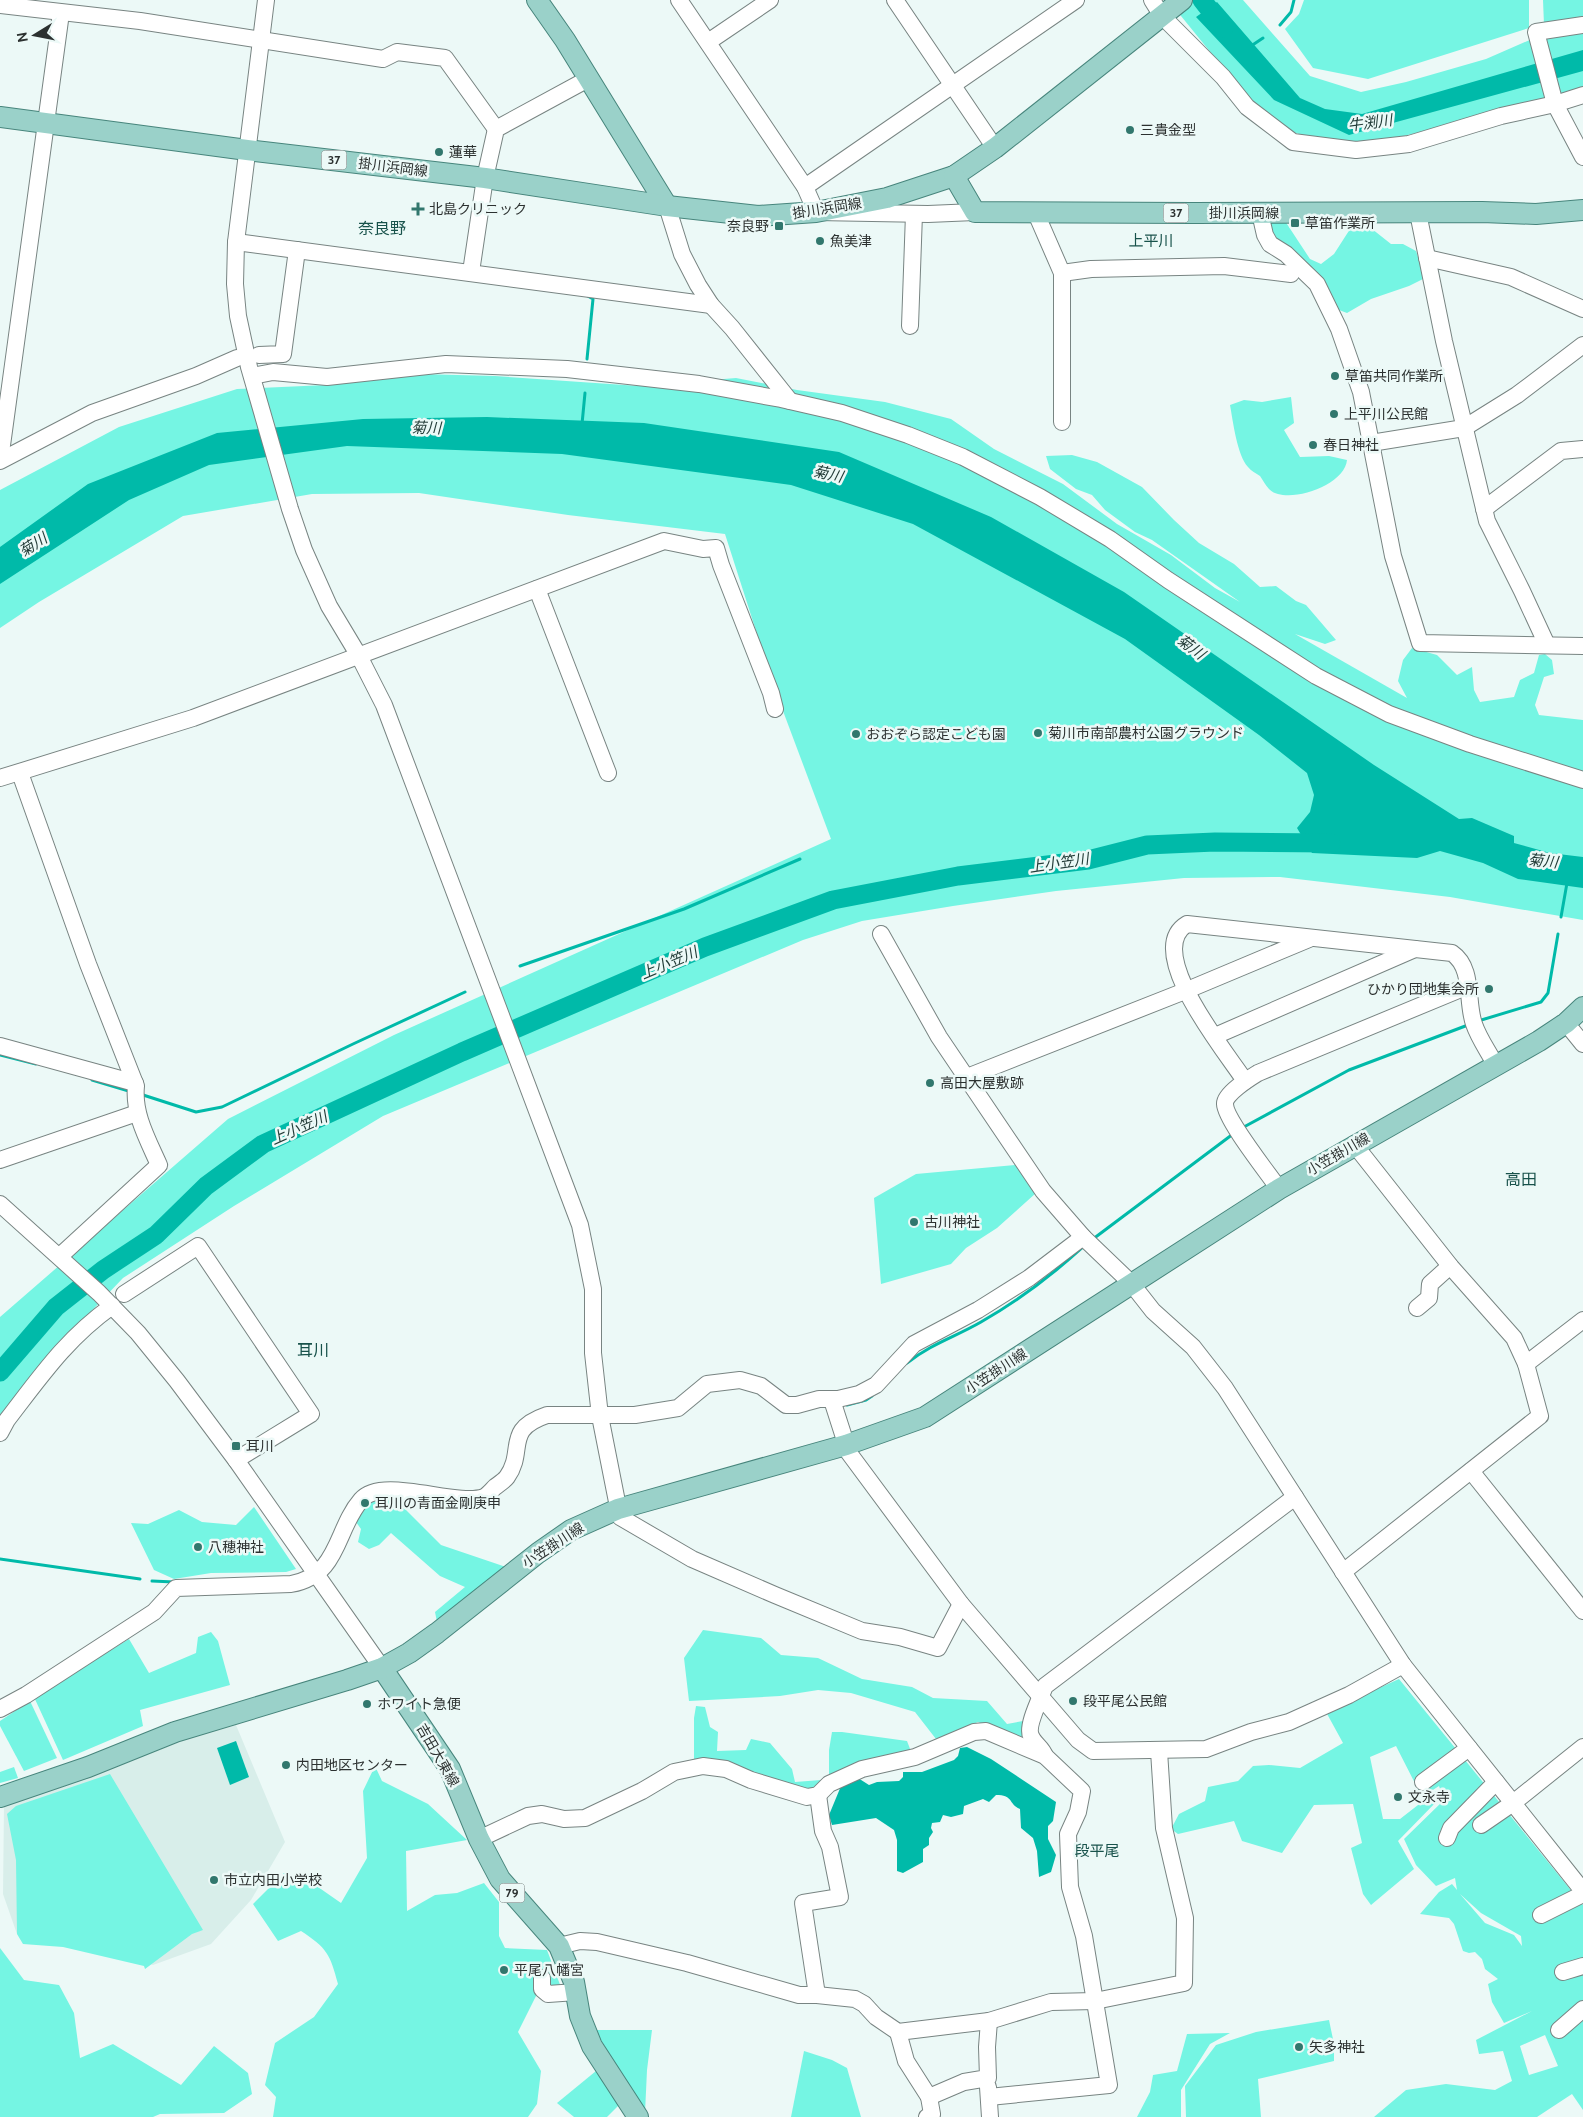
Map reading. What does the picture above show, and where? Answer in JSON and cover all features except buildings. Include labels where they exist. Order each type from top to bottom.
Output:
[{"type":"main road","points":[[537,0],[565,40],[667,206]]},
{"type":"main road","name":"掛川浜岡線","points":[[0,117],[247,150],[485,178],[667,206],[758,216],[816,212],[887,198],[954,176],[994,148],[1167,6]]},
{"type":"main road","points":[[954,176],[975,212]]},
{"type":"main road","name":"掛川浜岡線","points":[[975,212],[1482,212],[1536,214],[1583,210]]},
{"type":"main road","name":"小笠掛川線","points":[[382,1668],[409,1653],[437,1633],[538,1553],[571,1530],[618,1509],[846,1445],[926,1417],[1279,1189],[1354,1144],[1496,1066],[1566,1023],[1583,1007]]},
{"type":"main road","points":[[0,1797],[65,1776],[175,1732],[382,1668]]},
{"type":"main road","name":"吉田大東線","points":[[382,1668],[450,1769],[479,1839],[500,1879],[559,1946],[574,1982],[580,2016],[592,2046],[638,2117]]},
{"type":"street","points":[[266,0],[236,242],[235,284],[238,316],[245,354],[304,550],[329,606],[359,656],[384,705],[401,745],[580,1225],[593,1289],[593,1353],[600,1416],[620,1517],[692,1559],[862,1631],[900,1637],[938,1648],[961,1604]]},
{"type":"street","points":[[679,0],[805,187],[816,212],[914,214],[975,212]]},
{"type":"street","points":[[708,42],[770,0]]},
{"type":"street","points":[[896,0],[994,148]]},
{"type":"street","points":[[805,187],[1076,0]]},
{"type":"street","points":[[0,5],[140,21],[383,59],[397,52],[446,58],[496,129],[485,178],[471,272]]},
{"type":"street","points":[[1167,6],[1247,107],[1293,142],[1356,150],[1409,144],[1554,99],[1583,95]]},
{"type":"street","points":[[0,460],[61,13]]},
{"type":"street","points":[[1583,25],[1536,32],[1554,99],[1583,157]]},
{"type":"street","points":[[496,129],[588,79]]},
{"type":"street","points":[[667,206],[682,254],[711,305],[732,328],[790,401]]},
{"type":"street","points":[[1035,211],[1062,273],[1062,422]]},
{"type":"street","points":[[1260,213],[1265,235],[1270,244],[1286,254],[1317,284],[1339,329],[1361,392],[1393,556],[1420,643],[1583,646]]},
{"type":"street","points":[[1418,213],[1464,428],[1484,509],[1494,538],[1522,591],[1546,645]]},
{"type":"street","points":[[910,326],[914,214]]},
{"type":"street","points":[[236,242],[711,305]]},
{"type":"street","points":[[259,355],[283,354],[297,250]]},
{"type":"street","points":[[1427,258],[1511,277],[1583,309]]},
{"type":"street","points":[[1062,273],[1090,269],[1224,266],[1292,274]]},
{"type":"street","points":[[1371,443],[1464,428],[1517,394],[1583,345]]},
{"type":"street","points":[[0,460],[92,413],[196,376],[237,358]]},
{"type":"street","points":[[252,378],[273,372],[327,377],[446,364],[567,369],[699,384],[842,413],[908,435],[963,457],[1040,497],[1110,539],[1168,580],[1298,665],[1389,714],[1470,744],[1583,780]]},
{"type":"street","points":[[1484,509],[1561,450],[1583,449]]},
{"type":"street","points":[[0,778],[193,718],[664,541],[703,549],[716,548],[771,693],[775,709]]},
{"type":"street","points":[[537,589],[608,773]]},
{"type":"street","points":[[20,773],[136,1095],[159,1165],[60,1256]]},
{"type":"street","points":[[1245,1081],[1185,991],[1177,967],[1174,943],[1180,928],[1187,924],[1309,939],[1452,953],[1460,958],[1464,967],[1474,1022],[1496,1066]]},
{"type":"street","points":[[881,934],[939,1037],[1043,1191],[1083,1237],[1131,1283],[1153,1311],[1193,1347],[1225,1388],[1403,1665],[1583,1893],[1541,1916]]},
{"type":"street","points":[[966,1078],[1185,991],[1309,939]]},
{"type":"street","points":[[1216,1036],[1417,949]]},
{"type":"street","points":[[1279,1189],[1230,1118],[1225,1104],[1226,1098],[1245,1081],[1258,1073],[1468,986]]},
{"type":"street","points":[[1566,1023],[1583,1044]]},
{"type":"street","points":[[0,1046],[136,1095]]},
{"type":"street","points":[[0,1160],[136,1095]]},
{"type":"street","points":[[1343,1572],[1540,1416],[1526,1364],[1514,1338],[1450,1266],[1354,1144]]},
{"type":"street","points":[[0,1204],[60,1256],[138,1333],[177,1381],[236,1460],[382,1668]]},
{"type":"street","points":[[0,1709],[26,1695],[154,1612],[176,1588],[291,1584],[303,1581],[326,1566],[362,1498],[374,1492],[413,1491],[468,1499],[484,1496],[506,1478],[513,1466],[517,1438],[524,1427],[535,1419],[547,1415],[600,1416],[635,1414],[678,1408],[707,1384],[740,1380],[761,1386],[786,1405],[796,1405],[819,1399],[832,1400],[859,1394],[876,1385],[914,1344],[978,1310],[1029,1278],[1083,1237]]},
{"type":"street","points":[[124,1294],[198,1246],[311,1414],[236,1460]]},
{"type":"street","points":[[1418,1308],[1429,1298],[1430,1284],[1450,1266]]},
{"type":"street","points":[[0,1433],[7,1420],[62,1349],[88,1324],[112,1306]]},
{"type":"street","points":[[1526,1364],[1581,1325]]},
{"type":"street","points":[[832,1400],[849,1453],[961,1604],[1078,1740],[1093,1751],[1206,1749],[1251,1732],[1289,1722],[1349,1695],[1403,1665]]},
{"type":"street","points":[[1471,1471],[1583,1611]]},
{"type":"street","points":[[1045,1756],[1042,1749],[1031,1736],[1029,1727],[1045,1686],[1295,1497]]},
{"type":"street","points":[[479,1839],[528,1816],[542,1814],[564,1819],[585,1818],[642,1791],[674,1772],[704,1766],[726,1769],[751,1780],[807,1797],[818,1795],[829,1784],[857,1771],[914,1757],[974,1732],[986,1731],[1045,1756],[1082,1791],[1078,1812],[1068,1834],[1070,1887],[1084,1936],[1109,2085],[989,2097]]},
{"type":"street","points":[[1481,1825],[1513,1803],[1583,1747]]},
{"type":"street","points":[[1423,1782],[1469,1748]]},
{"type":"street","points":[[898,2032],[989,2021],[1050,2002],[1095,2001],[1184,1983],[1185,1918],[1164,1828],[1160,1751]]},
{"type":"street","points":[[1447,1838],[1451,1828],[1496,1782]]},
{"type":"street","points":[[817,1994],[803,1903],[840,1897],[830,1847],[823,1831],[818,1795]]},
{"type":"street","points":[[559,1946],[580,1941],[598,1942],[687,1963],[799,1995],[817,1994],[855,1999],[864,2004],[876,2017],[898,2032],[906,2061],[929,2097],[932,2114],[927,2117]]},
{"type":"street","points":[[1564,1972],[1583,1966]]},
{"type":"street","points":[[542,1978],[542,1989],[548,1994],[576,1992]]},
{"type":"street","points":[[1560,2030],[1583,2009]]},
{"type":"street","points":[[989,2021],[988,2078],[990,2117]]},
{"type":"street","points":[[929,2097],[964,2082],[988,2078]]},
{"type":"shaded area","points":[[1168,0],[1243,0],[1310,76],[1361,92],[1406,82],[1486,59],[1532,39],[1583,33],[1583,89],[1379,142],[1347,144],[1318,140],[1293,132],[1255,107]]},
{"type":"shaded area","points":[[1304,0],[1529,0],[1529,28],[1368,79],[1313,68],[1285,29],[1299,14]]},
{"type":"shaded area","points":[[1543,0],[1583,0],[1583,18],[1544,25]]},
{"type":"shaded area","points":[[1274,219],[1285,221],[1310,259],[1321,264],[1334,254],[1352,226],[1367,225],[1391,244],[1403,244],[1416,251],[1425,278],[1409,286],[1371,299],[1347,313],[1339,310],[1263,226]]},
{"type":"shaded area","points":[[420,374],[495,376],[639,386],[736,378],[797,390],[885,402],[951,419],[994,449],[1063,484],[1117,524],[1171,555],[1215,588],[1240,602],[1152,540],[1135,532],[1105,510],[1092,495],[1076,489],[1050,469],[1046,456],[1072,455],[1097,462],[1142,487],[1199,543],[1234,564],[1260,587],[1276,586],[1296,601],[1306,605],[1336,640],[1325,644],[1295,634],[1407,698],[1398,681],[1403,660],[1412,648],[1437,655],[1457,675],[1472,667],[1474,690],[1480,702],[1514,697],[1520,680],[1534,673],[1539,655],[1545,654],[1552,660],[1554,674],[1544,677],[1535,705],[1539,715],[1583,720],[1583,920],[1450,897],[1280,877],[1184,878],[1056,891],[862,921],[803,940],[383,1116],[234,1206],[123,1278],[60,1344],[0,1427],[0,1317],[228,1119],[394,1035],[831,839],[774,687],[725,534],[568,515],[419,493],[312,494],[183,516],[39,602],[0,628],[0,490],[119,427],[237,389],[326,385]]},
{"type":"shaded area","points":[[1291,397],[1294,423],[1284,430],[1300,457],[1329,456],[1347,460],[1344,469],[1326,485],[1313,491],[1288,495],[1277,494],[1269,489],[1260,476],[1244,462],[1236,438],[1230,405],[1244,400],[1262,402]]},
{"type":"shaded area","points":[[1015,1165],[1036,1193],[997,1228],[966,1248],[951,1264],[881,1284],[874,1198],[916,1174]]},
{"type":"shaded area","points":[[392,1496],[441,1545],[506,1567],[437,1622],[435,1612],[465,1587],[440,1576],[391,1533],[379,1545],[369,1549],[358,1542],[361,1529],[356,1522],[362,1509],[373,1501]]},
{"type":"shaded area","points":[[254,1507],[296,1569],[286,1572],[211,1573],[174,1579],[154,1570],[131,1523],[148,1524],[179,1510],[202,1522],[236,1525]]},
{"type":"shaded area","points":[[703,1630],[761,1638],[781,1655],[818,1658],[862,1679],[912,1687],[933,1698],[987,1701],[1007,1724],[1023,1721],[1026,1742],[978,1722],[936,1739],[915,1712],[851,1693],[818,1690],[780,1696],[689,1701],[684,1658]]},
{"type":"shaded area","points":[[211,1632],[218,1641],[230,1685],[140,1710],[143,1726],[63,1760],[34,1697],[129,1639],[149,1673],[196,1653],[198,1637]]},
{"type":"shaded area","points":[[1399,1679],[1583,1905],[1583,2110],[1572,2094],[1537,2117],[1374,2117],[1406,2090],[1446,2084],[1495,2090],[1512,2081],[1503,2051],[1479,2054],[1476,2040],[1532,2011],[1504,2023],[1492,2002],[1488,1984],[1498,1979],[1485,1969],[1482,1959],[1475,1952],[1463,1951],[1454,1924],[1449,1918],[1420,1914],[1439,1892],[1452,1884],[1457,1890],[1455,1878],[1436,1886],[1416,1865],[1404,1839],[1444,1800],[1439,1786],[1422,1797],[1396,1746],[1370,1757],[1383,1819],[1400,1819],[1436,1791],[1439,1799],[1398,1841],[1414,1869],[1371,1905],[1363,1894],[1351,1848],[1362,1843],[1353,1804],[1314,1805],[1282,1853],[1242,1841],[1234,1821],[1178,1834],[1171,1829],[1179,1814],[1205,1801],[1208,1787],[1238,1781],[1253,1766],[1269,1765],[1300,1768],[1343,1743],[1326,1712]],"holes":[[[1460,1894],[1481,1913],[1521,1936],[1522,1946],[1514,1935],[1485,1923]],[[1545,2035],[1558,2066],[1529,2075],[1520,2046]]]},
{"type":"shaded area","points":[[30,1701],[57,1758],[24,1771],[0,1726],[0,1721]]},
{"type":"shaded area","points":[[696,1706],[705,1707],[710,1727],[718,1732],[717,1751],[746,1750],[751,1739],[770,1743],[792,1769],[795,1782],[821,1780],[813,1791],[694,1763],[694,1718]]},
{"type":"shaded area","points":[[236,1725],[285,1842],[251,1900],[211,1944],[153,1965],[17,1934],[3,1894],[4,1805],[111,1769],[189,1738]]},
{"type":"shaded area","points":[[832,1732],[907,1741],[912,1754],[829,1784],[829,1750]]},
{"type":"shaded area","points":[[375,1766],[382,1781],[428,1804],[467,1840],[406,1851],[407,1911],[435,1895],[457,1893],[484,1883],[499,1902],[499,1936],[505,1948],[547,1950],[562,1990],[537,1994],[518,2032],[541,2071],[537,2104],[528,2117],[273,2117],[276,2097],[265,2085],[275,2043],[314,2017],[338,1984],[330,1959],[317,1942],[301,1931],[278,1941],[253,1904],[284,1873],[308,1880],[341,1903],[367,1858],[363,1791]]},
{"type":"shaded area","points":[[14,1767],[18,1778],[0,1783],[0,1772]]},
{"type":"shaded area","points":[[110,1774],[203,1930],[192,1934],[145,1969],[144,1966],[63,1947],[23,1944],[17,1934],[16,1860],[7,1814],[16,1806]]},
{"type":"shaded area","points":[[0,1948],[24,1980],[59,1985],[74,2013],[80,2058],[113,2044],[181,2085],[214,2046],[248,2073],[252,2094],[224,2113],[160,2114],[153,2117],[0,2117]]},
{"type":"shaded area","points":[[1329,2020],[1334,2044],[1334,2061],[1258,2079],[1261,2117],[1186,2117],[1185,2086],[1216,2045],[1256,2032]]},
{"type":"shaded area","points":[[595,2030],[652,2030],[647,2070],[645,2113]]},
{"type":"shaded area","points":[[1230,2033],[1210,2044],[1181,2090],[1181,2117],[1137,2117],[1150,2092],[1153,2075],[1177,2071],[1187,2034]]},
{"type":"shaded area","points":[[804,2051],[832,2060],[847,2068],[861,2117],[791,2117]]},
{"type":"shaded area","points":[[596,2071],[619,2105],[607,2117],[574,2117],[557,2103]]},
{"type":"water","points":[[1217,2],[1300,98],[1325,109],[1362,114],[1583,50],[1583,71],[1349,135],[1274,100],[1196,17]]},
{"type":"water","name":"菊川","points":[[487,417],[644,423],[839,452],[991,517],[1124,592],[1374,765],[1459,819],[1472,818],[1514,836],[1514,843],[1550,853],[1583,857],[1583,888],[1518,879],[1483,863],[1440,851],[1417,858],[1312,853],[1297,828],[1310,812],[1314,795],[1307,773],[1259,735],[1125,639],[913,524],[791,485],[562,454],[347,446],[209,465],[129,500],[0,584],[0,547],[88,484],[217,433],[363,419]]},
{"type":"water","points":[[236,1741],[249,1777],[230,1785],[217,1748]]},
{"type":"water","points":[[967,1747],[991,1759],[1056,1802],[1053,1821],[1048,1826],[1048,1839],[1056,1855],[1051,1872],[1039,1877],[1037,1851],[1033,1838],[1021,1828],[1020,1809],[1006,1796],[1002,1795],[996,1795],[989,1802],[983,1799],[964,1806],[963,1814],[951,1817],[943,1815],[940,1822],[932,1823],[931,1828],[933,1832],[929,1838],[929,1845],[923,1849],[923,1862],[903,1873],[897,1871],[897,1840],[894,1830],[876,1818],[832,1825],[829,1815],[841,1786],[858,1778],[869,1785],[877,1782],[899,1781],[903,1777],[903,1772],[922,1772],[954,1760],[958,1756],[960,1748]]},
{"type":"waterway","name":"牛渕川","points":[[1202,0],[1224,28]]},
{"type":"waterway","points":[[1280,25],[1291,12],[1294,0]]},
{"type":"waterway","points":[[1251,46],[1263,38]]},
{"type":"waterway","points":[[586,295],[593,299],[587,359]]},
{"type":"waterway","points":[[582,424],[585,393]]},
{"type":"waterway","name":"上小笠川","points":[[0,1372],[56,1307],[103,1270],[156,1235],[206,1186],[263,1144],[462,1052],[705,947],[833,900],[958,876],[1088,860],[1147,845],[1215,842],[1331,843]]},
{"type":"waterway","points":[[520,966],[684,909],[800,859]]},
{"type":"waterway","points":[[1561,917],[1567,883]]},
{"type":"waterway","points":[[1478,1021],[1541,1002],[1548,993],[1558,934]]},
{"type":"waterway","points":[[140,1094],[196,1112],[222,1107],[465,992]]},
{"type":"waterway","points":[[1242,1128],[1349,1070],[1468,1025]]},
{"type":"waterway","points":[[0,1055],[36,1064]]},
{"type":"waterway","points":[[92,1080],[132,1092]]},
{"type":"waterway","points":[[1093,1239],[1233,1134]]},
{"type":"waterway","points":[[907,1363],[925,1351],[1008,1306],[1059,1268],[1083,1247]]},
{"type":"waterway","points":[[847,1405],[866,1400],[872,1396]]},
{"type":"waterway","points":[[0,1559],[140,1579]]},
{"type":"waterway","points":[[152,1581],[174,1582]]},
{"type":"place","name":"三貴金型","points":[[1130,130]]},
{"type":"place","name":"蓮華","points":[[439,152]]},
{"type":"place","name":"北島クリニック","points":[[418,209]]},
{"type":"place","name":"草笛作業所","points":[[1295,223]]},
{"type":"place","name":"奈良野","points":[[779,226]]},
{"type":"place","name":"魚美津","points":[[820,241]]},
{"type":"place","name":"草笛共同作業所","points":[[1335,376]]},
{"type":"place","name":"上平川公民館","points":[[1334,414]]},
{"type":"place","name":"春日神社","points":[[1313,445]]},
{"type":"place","name":"菊川市南部農村公園グラウンド","points":[[1038,733]]},
{"type":"place","name":"おおぞら認定こども園","points":[[856,734]]},
{"type":"place","name":"ひかり団地集会所","points":[[1489,989]]},
{"type":"place","name":"高田大屋敷跡","points":[[930,1083]]},
{"type":"place","name":"古川神社","points":[[914,1222]]},
{"type":"place","name":"耳川","points":[[236,1446]]},
{"type":"place","name":"耳川の青面金剛庚申","points":[[365,1503]]},
{"type":"place","name":"八穂神社","points":[[198,1547]]},
{"type":"place","name":"段平尾公民館","points":[[1073,1701]]},
{"type":"place","name":"ホワイト急便","points":[[367,1704]]},
{"type":"place","name":"内田地区センター","points":[[286,1765]]},
{"type":"place","name":"文永寺","points":[[1398,1797]]},
{"type":"place","name":"市立内田小学校","points":[[214,1880]]},
{"type":"place","name":"平尾八幡宮","points":[[504,1970]]},
{"type":"place","name":"矢多神社","points":[[1299,2047]]},
{"type":"district","name":"奈良野","points":[[382,228]]},
{"type":"district","name":"上平川","points":[[1151,241]]},
{"type":"district","name":"高田","points":[[1521,1179]]},
{"type":"district","name":"耳川","points":[[313,1350]]},
{"type":"district","name":"段平尾","points":[[1097,1851]]}]
